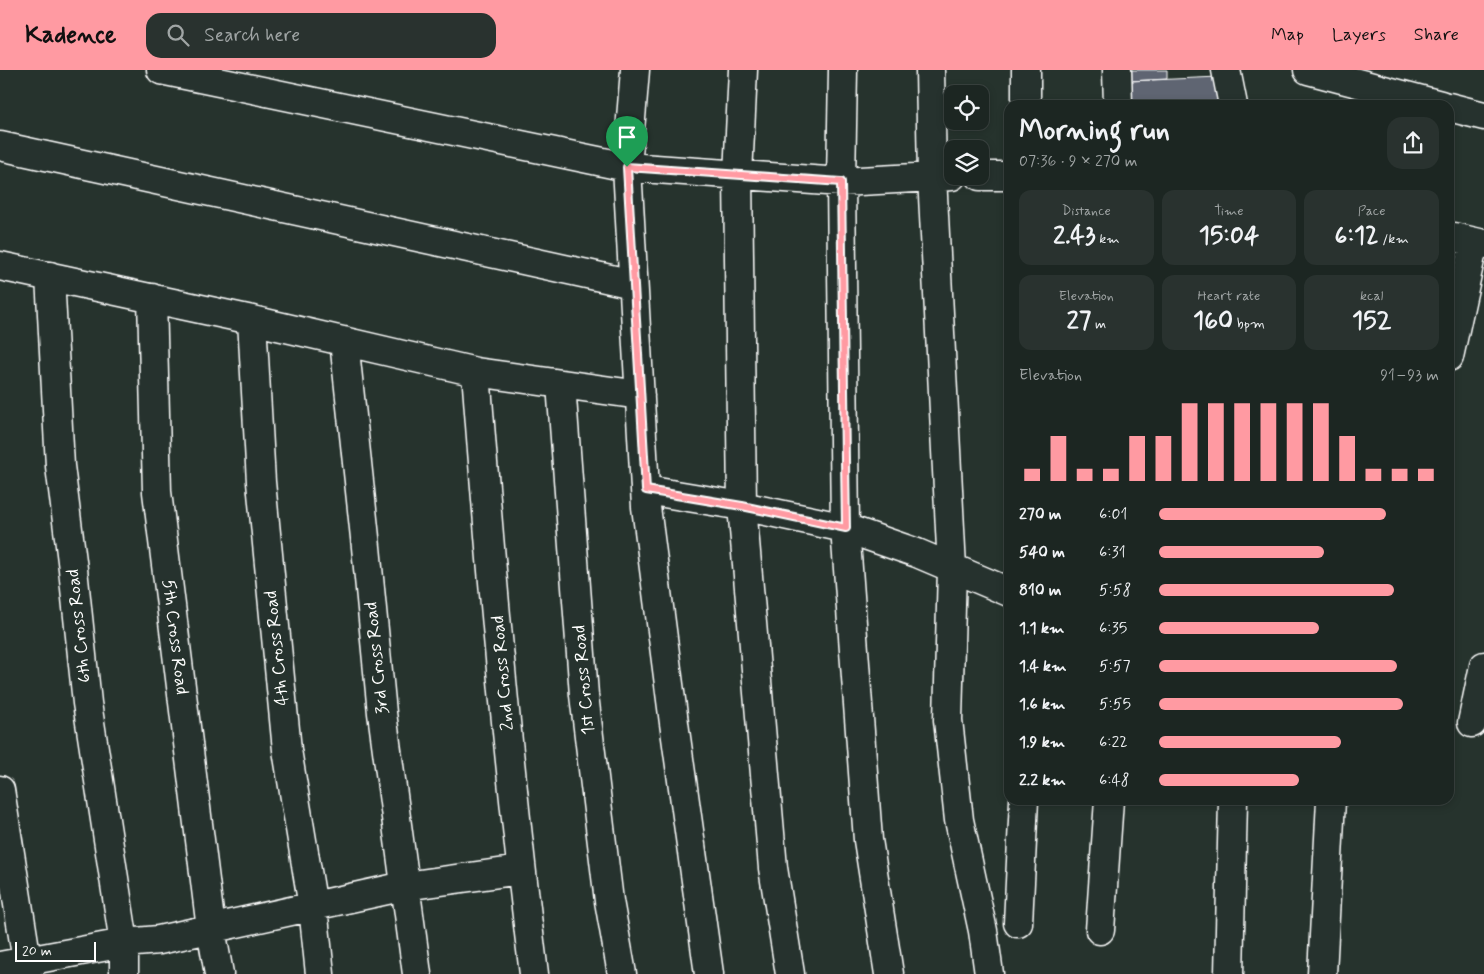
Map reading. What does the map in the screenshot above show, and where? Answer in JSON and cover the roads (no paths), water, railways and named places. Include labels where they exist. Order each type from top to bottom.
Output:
[{"type":"street","points":[[161,70],[627,167],[841,182],[942,176]]},
{"type":"street","points":[[635,70],[627,167],[646,490],[674,723],[709,974]]},
{"type":"street","points":[[743,70],[738,175],[742,506],[773,868],[790,974]]},
{"type":"street","points":[[842,70],[841,182],[846,528],[868,840],[889,974]]},
{"type":"street","points":[[930,70],[942,176],[952,568],[948,720],[959,820],[983,931],[989,974]]},
{"type":"street","points":[[1026,70],[1026,100]]},
{"type":"street","points":[[1117,70],[1118,100]]},
{"type":"street","points":[[1226,70],[1232,100]]},
{"type":"street","points":[[1308,70],[1422,100]]},
{"type":"street","points":[[1454,108],[1484,116]]},
{"type":"street","points":[[0,146],[633,284]]},
{"type":"street","points":[[989,176],[1004,176]]},
{"type":"street","points":[[1454,328],[1469,241]]},
{"type":"street","points":[[0,266],[252,320],[476,372],[640,395]]},
{"type":"street","name":"6th Cross Road","points":[[50,276],[60,466],[87,703],[124,944],[124,974]]},
{"type":"street","name":"5th Cross Road","points":[[152,298],[157,492],[211,929],[219,974]]},
{"type":"street","name":"4th Cross Road","points":[[252,320],[260,482],[287,750],[312,907],[320,974]]},
{"type":"street","name":"3rd Cross Road","points":[[344,341],[382,713],[417,974]]},
{"type":"street","name":"2nd Cross Road","points":[[476,372],[521,870],[534,974]]},
{"type":"street","name":"1st Cross Road","points":[[561,384],[584,696],[609,902],[622,974]]},
{"type":"street","points":[[646,490],[742,506],[846,528],[917,553],[1004,590]]},
{"type":"street","points":[[1468,723],[1484,666]]},
{"type":"street","points":[[0,790],[28,968]]},
{"type":"street","points":[[1018,923],[1024,805]]},
{"type":"street","points":[[1100,930],[1109,805]]},
{"type":"street","points":[[1229,974],[1233,805]]},
{"type":"street","points":[[1322,974],[1331,805]]},
{"type":"street","points":[[0,966],[28,968],[124,944],[159,940],[405,886],[521,870]]}]
